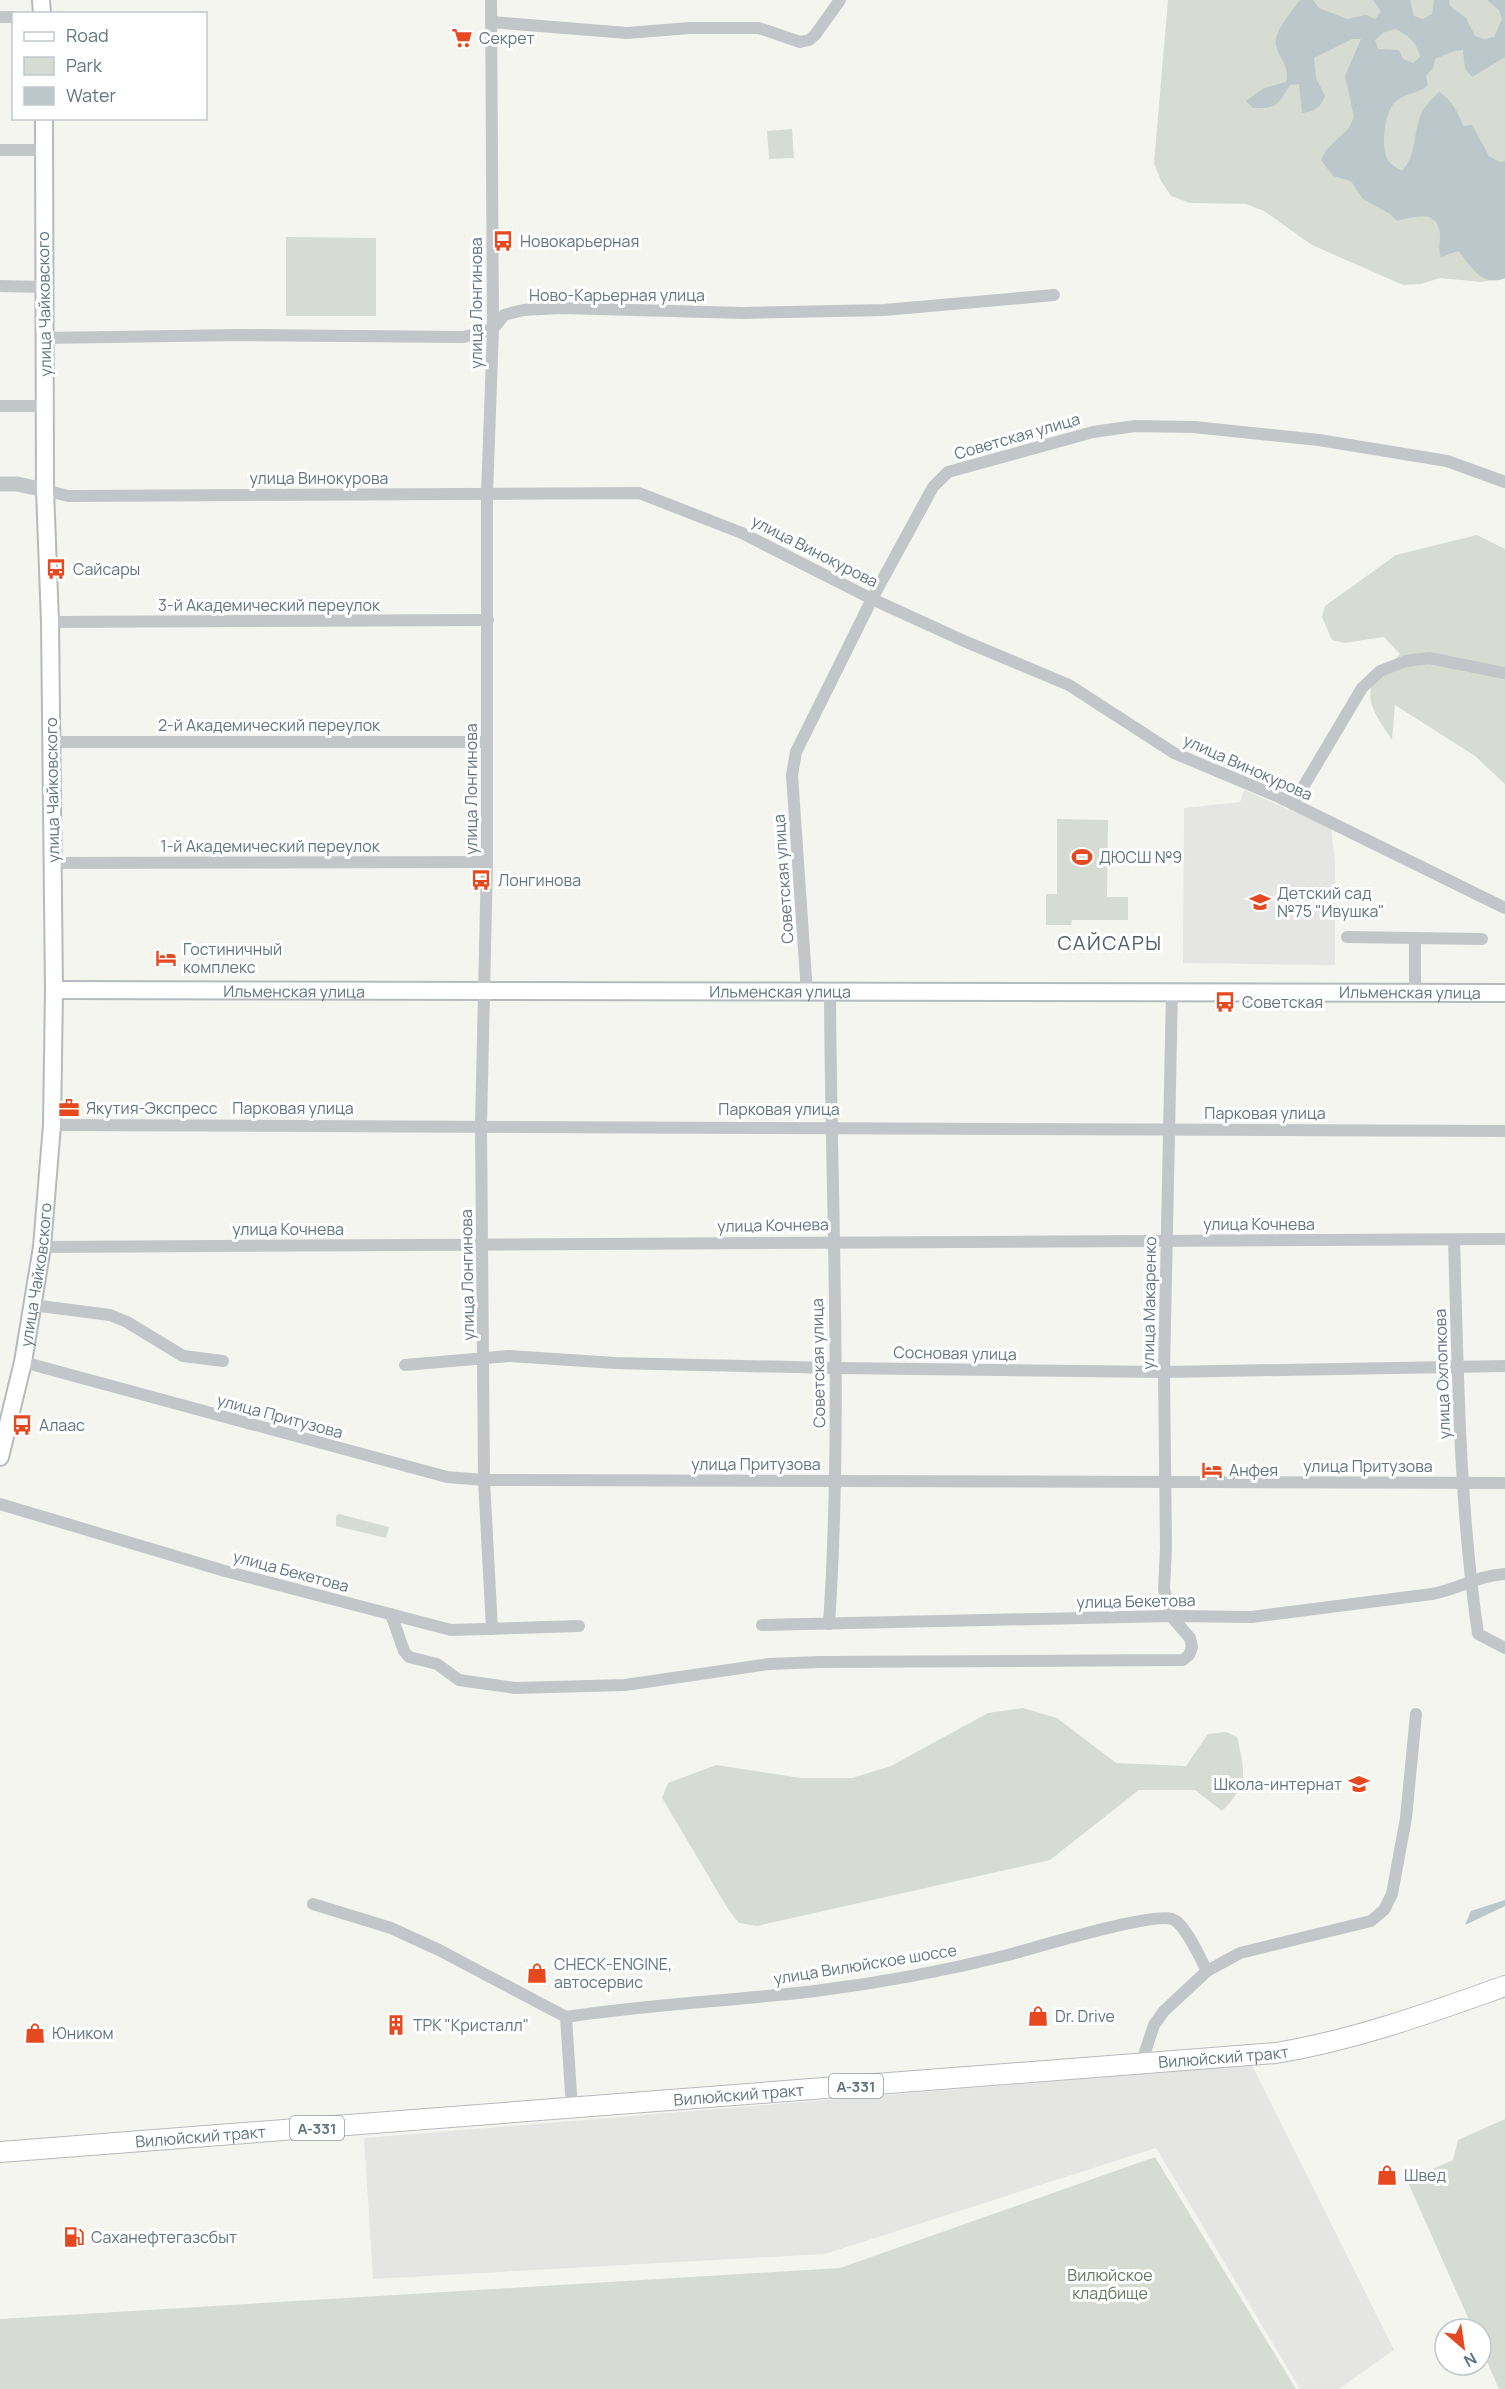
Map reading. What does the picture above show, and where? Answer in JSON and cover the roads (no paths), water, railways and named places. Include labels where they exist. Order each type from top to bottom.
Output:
[{"type":"main road","name":"улица Чайковского","points":[[0,1456],[23,1362],[42,1247],[52,1125],[53,863],[50,622],[45,490],[44,120]]},
{"type":"main road","name":"Ильменская улица","points":[[54,990],[484,993],[1172,991],[1505,993]]},
{"type":"main road","name":"Вилюйский тракт","points":[[0,2152],[1276,2053],[1320,2046],[1403,2023],[1505,1986]]},
{"type":"street","name":"улица Лонгинова","points":[[491,0],[493,329],[487,494],[488,862],[481,1125],[484,1244],[484,1480],[492,1629]]},
{"type":"street","points":[[491,22],[627,33],[690,28],[759,28],[800,42],[809,40],[815,35],[840,0]]},
{"type":"street","points":[[0,150],[44,150]]},
{"type":"street","points":[[0,286],[43,287]]},
{"type":"street","name":"Ново-Карьерная улица","points":[[44,338],[240,335],[464,337],[493,329],[504,315],[522,310],[561,308],[744,313],[895,309],[1054,295]]},
{"type":"street","points":[[0,406],[45,406]]},
{"type":"street","name":"Советская улица","points":[[807,993],[792,775],[796,752],[872,599],[933,487],[948,472],[1093,432],[1135,426],[1194,427],[1319,440],[1447,461],[1505,482]]},
{"type":"street","points":[[0,484],[17,484],[45,490]]},
{"type":"street","name":"улица Винокурова","points":[[45,490],[68,496],[639,493],[742,533],[872,599],[1069,685],[1174,753],[1293,804],[1505,908]]},
{"type":"street","name":"3-й Академический переулок","points":[[50,622],[488,620]]},
{"type":"street","points":[[1293,804],[1362,688],[1380,671],[1406,661],[1429,658],[1505,673]]},
{"type":"street","name":"2-й Академический переулок","points":[[52,742],[487,742]]},
{"type":"street","name":"1-й Академический переулок","points":[[53,863],[488,862]]},
{"type":"street","points":[[1347,937],[1482,939]]},
{"type":"street","points":[[1415,938],[1415,993]]},
{"type":"street","name":"улица Макаренко","points":[[1171,1616],[1164,1589],[1166,1482],[1164,1372],[1171,1129],[1172,991]]},
{"type":"street","name":"Советская улица","points":[[829,1624],[834,1570],[835,1368],[830,993]]},
{"type":"street","name":"Парковая улица","points":[[52,1125],[831,1126],[1505,1131]]},
{"type":"street","name":"улица Кочнева","points":[[42,1247],[1505,1239]]},
{"type":"street","name":"улица Охлопкова","points":[[1454,1240],[1462,1483],[1470,1580],[1478,1634],[1505,1648]]},
{"type":"street","points":[[32,1305],[110,1315],[128,1322],[183,1356],[223,1360]]},
{"type":"street","name":"Сосновая улица","points":[[405,1365],[509,1356],[615,1363],[1164,1372],[1458,1369],[1505,1366]]},
{"type":"street","name":"улица Притузова","points":[[23,1362],[441,1476],[484,1480],[1505,1483]]},
{"type":"street","name":"улица Бекетова","points":[[0,1504],[225,1571],[450,1630],[579,1626]]},
{"type":"street","name":"улица Бекетова","points":[[762,1625],[1263,1615],[1432,1594],[1454,1590],[1470,1580],[1505,1574]]},
{"type":"street","points":[[391,1614],[404,1651],[416,1661],[437,1664],[459,1680],[471,1683],[540,1689],[625,1684],[769,1664],[1182,1660],[1189,1655],[1192,1647],[1190,1638],[1171,1616]]},
{"type":"street","points":[[1141,2064],[1154,2025],[1164,2011],[1207,1971],[1240,1953],[1371,1921],[1384,1910],[1392,1894],[1406,1818],[1416,1714]]},
{"type":"street","points":[[313,1904],[391,1929],[439,1950],[566,2017],[572,2109]]},
{"type":"street","name":"улица Вилюйское шоссе","points":[[566,2017],[618,2009],[815,1991],[937,1973],[1106,1928],[1162,1918],[1172,1919],[1180,1924],[1207,1971]]},
{"type":"water","points":[[1300,0],[1313,0],[1319,8],[1347,19],[1366,15],[1375,19],[1381,12],[1373,0],[1410,0],[1414,16],[1423,19],[1432,14],[1434,0],[1449,0],[1450,6],[1466,18],[1475,36],[1484,39],[1494,37],[1502,19],[1499,10],[1487,0],[1505,0],[1505,57],[1472,77],[1465,69],[1463,50],[1454,51],[1435,59],[1433,68],[1426,76],[1428,85],[1399,99],[1392,107],[1386,121],[1384,148],[1388,160],[1402,171],[1410,158],[1421,114],[1439,92],[1448,99],[1463,126],[1472,125],[1489,156],[1499,162],[1505,161],[1505,278],[1490,280],[1483,278],[1458,251],[1441,257],[1439,229],[1433,219],[1421,216],[1397,221],[1390,214],[1363,199],[1351,181],[1333,176],[1321,160],[1326,150],[1349,128],[1354,117],[1345,76],[1361,39],[1352,39],[1314,58],[1316,78],[1325,96],[1314,110],[1302,113],[1299,84],[1290,85],[1280,101],[1268,108],[1253,108],[1246,101],[1264,88],[1286,82],[1286,67],[1276,46],[1277,35]],"holes":[[[1395,29],[1408,37],[1417,47],[1420,57],[1413,63],[1403,59],[1399,50],[1378,49],[1375,40],[1383,33]]]},
{"type":"water","points":[[1505,1900],[1505,1906],[1465,1925],[1471,1911]]},
{"type":"place","name":"Секрет","points":[[462,38]]},
{"type":"place","name":"Новокарьерная","points":[[503,241]]},
{"type":"place","name":"Сайсары","points":[[56,569]]},
{"type":"place","name":"ДЮСШ №9","points":[[1082,857]]},
{"type":"place","name":"Лонгинова","points":[[481,880]]},
{"type":"place","name":"Детский сад №75 \"Ивушка\"","points":[[1260,902]]},
{"type":"place","name":"Гостиничный комплекс","points":[[166,958]]},
{"type":"place","name":"Советская","points":[[1225,1002]]},
{"type":"place","name":"Якутия-Экспресс","points":[[69,1108]]},
{"type":"place","name":"Алаас","points":[[22,1425]]},
{"type":"place","name":"Анфея","points":[[1212,1470]]},
{"type":"place","name":"Школа-интернат","points":[[1359,1784]]},
{"type":"place","name":"CHECK-ENGINE, автосервис","points":[[537,1973]]},
{"type":"place","name":"Dr. Drive","points":[[1038,2016]]},
{"type":"place","name":"ТРК \"Кристалл\"","points":[[396,2025]]},
{"type":"place","name":"Юником","points":[[35,2033]]},
{"type":"place","name":"Швед","points":[[1387,2175]]},
{"type":"place","name":"Саханефтегазсбыт","points":[[74,2237]]},
{"type":"district","name":"САЙСАРЫ","points":[[1110,942]]},
{"type":"park label","name":"Вилюйское кладбище","points":[[1110,2284]]}]
